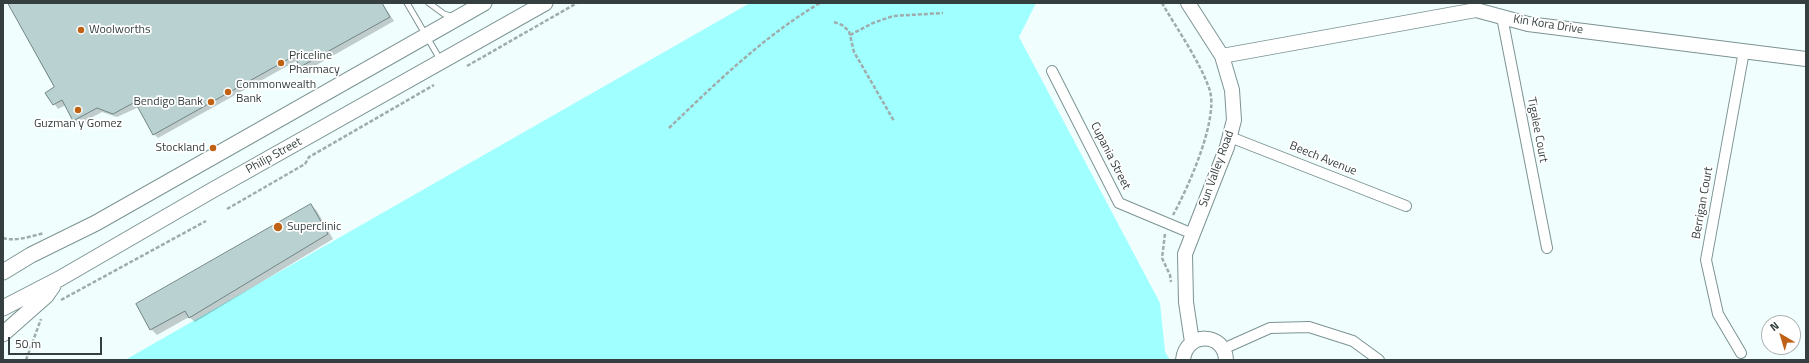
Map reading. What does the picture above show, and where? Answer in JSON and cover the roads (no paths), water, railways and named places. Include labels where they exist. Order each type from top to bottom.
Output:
[{"type":"main road","name":"Philip Street","points":[[3,308],[59,279],[157,221],[545,3]]},
{"type":"main road","points":[[3,272],[96,223],[482,4]]},
{"type":"main road","points":[[3,261],[31,256]]},
{"type":"main road","points":[[3,334],[46,296],[59,279]]},
{"type":"street","name":"Sun Valley Road","points":[[1188,3],[1222,56],[1232,90],[1234,120],[1230,137],[1185,254],[1186,302],[1192,342]]},
{"type":"street","name":"Kin Kora Drive","points":[[1222,56],[1476,10],[1528,24],[1806,59]]},
{"type":"street","name":"Tigalee Court","points":[[1502,17],[1547,248]]},
{"type":"street","name":"Berrigan Court","points":[[1741,353],[1718,314],[1706,260],[1744,51]]},
{"type":"street","name":"Cupania Street","points":[[1052,71],[1119,203],[1193,234]]},
{"type":"street","name":"Beech Avenue","points":[[1230,137],[1406,206]]},
{"type":"street","points":[[1183,360],[1184,353],[1192,342],[1200,338],[1217,342],[1224,355],[1270,328],[1309,326],[1353,342],[1379,360]]},
{"type":"lane","points":[[407,3],[441,61]]},
{"type":"lane","points":[[430,3],[444,14],[458,18]]},
{"type":"place","name":"Woolworths","points":[[81,30]]},
{"type":"place","name":"Priceline Pharmacy","points":[[281,63]]},
{"type":"place","name":"Commonwealth Bank","points":[[228,92]]},
{"type":"place","name":"Bendigo Bank","points":[[211,102]]},
{"type":"place","name":"Guzman y Gomez","points":[[78,110]]},
{"type":"place","name":"Stockland","points":[[213,148]]},
{"type":"place","name":"Superclinic","points":[[278,227]]}]
